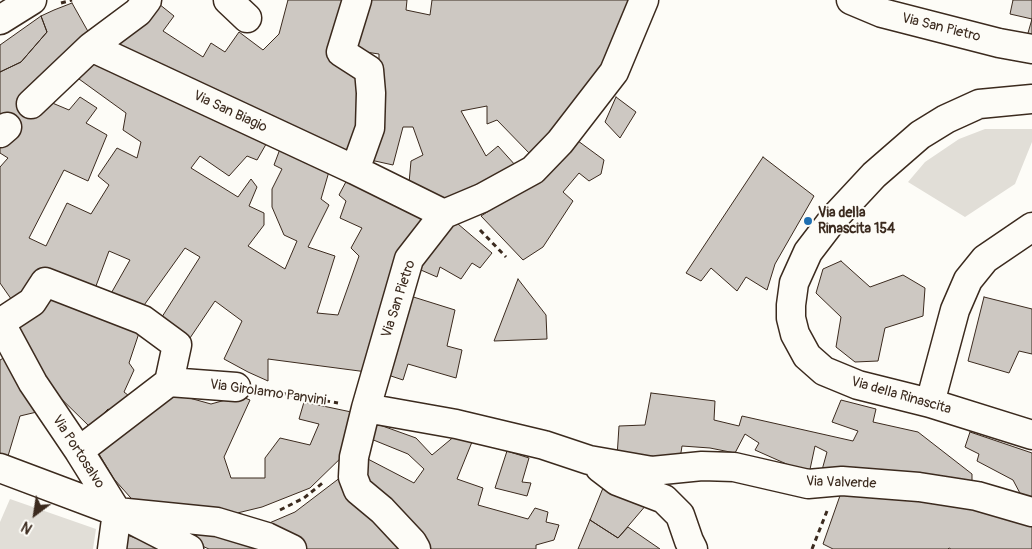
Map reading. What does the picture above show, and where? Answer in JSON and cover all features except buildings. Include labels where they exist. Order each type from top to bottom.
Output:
[{"type":"street","points":[[0,20],[32,0]]},
{"type":"street","points":[[31,104],[91,47],[138,12],[147,0]]},
{"type":"street","points":[[228,0],[247,18]]},
{"type":"street","points":[[355,170],[370,128],[371,93],[369,70],[342,52],[358,0]]},
{"type":"street","name":"Via San Pietro","points":[[416,549],[412,542],[382,510],[358,490],[353,477],[354,456],[366,408],[409,259],[444,214],[482,198],[532,170],[560,142],[614,72],[644,0]]},
{"type":"street","name":"Via San Pietro","points":[[852,0],[882,13],[998,43],[1032,49]]},
{"type":"street","name":"Via San Biagio","points":[[91,47],[355,170],[444,214]]},
{"type":"street","name":"Via della Rinascita","points":[[1032,99],[979,104],[946,119],[920,135],[874,175],[834,218],[808,252],[794,283],[791,305],[791,318],[795,334],[807,356],[824,371],[858,385],[930,403],[1032,435]]},
{"type":"street","points":[[930,403],[955,310],[968,280],[985,259],[1032,226]]},
{"type":"street","points":[[0,323],[32,302],[45,282],[143,320],[177,344],[169,382],[79,451]]},
{"type":"street","name":"Via Portosalvo","points":[[0,323],[33,383],[79,451],[116,512]]},
{"type":"street","name":"Via Girolamo Panvini","points":[[169,382],[236,387]]},
{"type":"street","points":[[366,408],[456,424],[544,445],[589,460],[617,481],[664,499],[680,515],[693,549]]},
{"type":"street","name":"Via Valverde","points":[[589,460],[652,471],[702,466],[734,467],[808,484],[842,481],[919,487],[977,496],[1032,512]]},
{"type":"street","points":[[0,468],[116,512],[189,549]]},
{"type":"street","points":[[112,549],[116,512]]},
{"type":"street","points":[[116,512],[217,522],[268,537],[292,549]]},
{"type":"path","name":"Via Girolamo Panvini","points":[[236,387],[366,408]]},
{"type":"path","points":[[272,513],[304,498],[354,456]]},
{"type":"path","points":[[812,549],[829,506],[818,483]]},
{"type":"shaded area","points":[[985,129],[1032,129],[1032,142],[1015,184],[965,217],[908,182],[925,162],[959,139]]},
{"type":"shaded area","points":[[10,499],[96,529],[93,549],[0,549],[0,522]]},
{"type":"place","name":"Via della Rinascita 154","points":[[808,221]]}]
